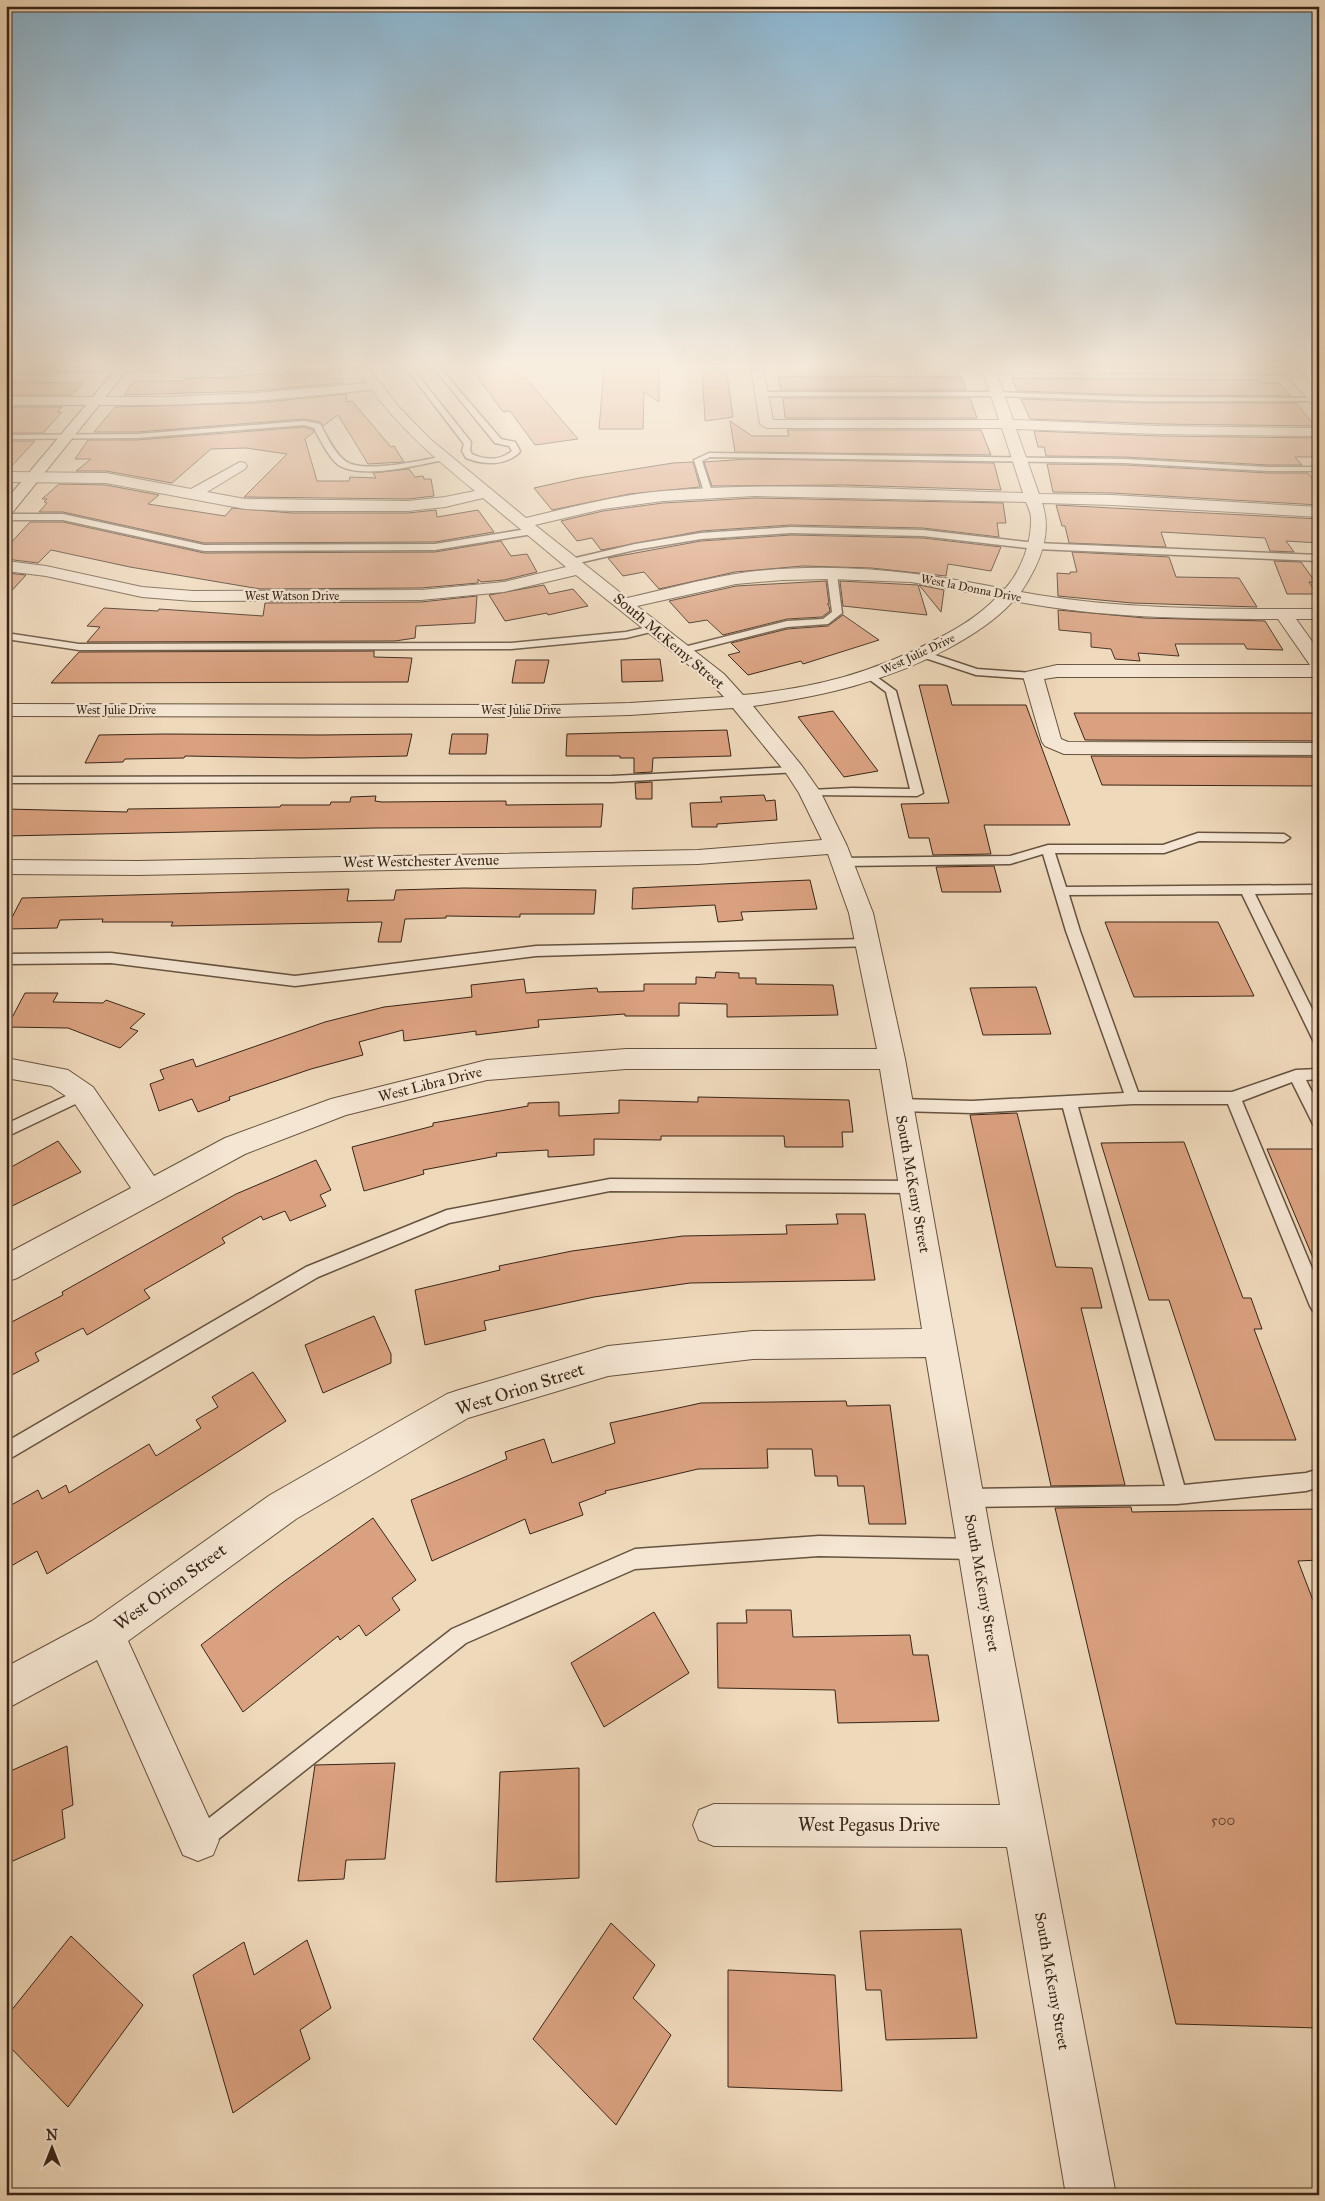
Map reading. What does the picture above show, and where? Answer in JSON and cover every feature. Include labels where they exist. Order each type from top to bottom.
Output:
[{"type":"street","points":[[6,510],[38,471]]},
{"type":"street","points":[[192,495],[232,471]]},
{"type":"street","name":"South McKemy Street","points":[[460,471],[575,566],[684,650],[717,678],[740,703],[802,782],[839,854],[861,913],[892,1058],[975,1549],[1091,2195]]},
{"type":"street","name":"West Julie Drive","points":[[6,710],[616,710],[740,703],[818,689],[888,670],[923,654],[980,622],[1009,596],[1030,567],[1039,535],[1039,517],[1023,471]]},
{"type":"street","points":[[6,477],[106,478],[245,504],[292,506],[408,506],[445,502],[486,492]]},
{"type":"street","points":[[528,527],[603,504],[708,492],[755,491],[1032,497],[1319,512]]},
{"type":"street","name":"West Watson Drive","points":[[6,566],[46,571],[142,592],[193,596],[420,594],[504,587],[575,566]]},
{"type":"street","name":"West la Donna Drive","points":[[626,604],[687,588],[737,579],[778,575],[832,574],[914,577],[955,583],[1009,596],[1073,605],[1158,612],[1319,614]]},
{"type":"street","points":[[1283,614],[1319,664]]},
{"type":"street","points":[[1319,671],[1057,671],[1032,676],[1052,742],[1064,748],[1319,750]]},
{"type":"street","name":"West Westchester Avenue","points":[[6,867],[138,868],[839,854]]},
{"type":"street","name":"West Libra Drive","points":[[6,1269],[235,1146],[341,1106],[487,1070],[626,1059],[892,1058]]},
{"type":"street","points":[[6,1068],[58,1077],[83,1094],[150,1193]]},
{"type":"street","name":"West Orion Street","points":[[6,1689],[105,1634],[283,1507],[459,1405],[608,1361],[752,1345],[940,1343]]},
{"type":"street","name":"West Orion Street","points":[[105,1634],[198,1840]]},
{"type":"street","name":"West Pegasus Drive","points":[[714,1825],[1024,1826]]},
{"type":"lane","points":[[701,471],[708,492]]},
{"type":"lane","points":[[6,517],[63,517],[204,548],[435,547],[528,527]]},
{"type":"lane","points":[[575,566],[635,547],[701,536],[791,530],[923,533],[1036,546],[1319,558]]},
{"type":"lane","points":[[684,650],[787,624],[825,622],[837,614],[832,574]]},
{"type":"lane","points":[[6,636],[79,647],[510,646],[626,635],[656,628]]},
{"type":"lane","points":[[923,654],[976,672],[1032,676]]},
{"type":"lane","points":[[6,780],[612,779],[802,782],[852,791],[917,793],[891,691],[870,675]]},
{"type":"lane","points":[[839,854],[1010,860],[1048,849],[1164,849],[1198,837],[1284,838]]},
{"type":"lane","points":[[1048,849],[1073,931],[1133,1098]]},
{"type":"lane","points":[[1061,891],[1319,889]]},
{"type":"lane","points":[[1247,890],[1319,1038]]},
{"type":"lane","points":[[6,958],[112,958],[295,981],[536,951],[868,944]]},
{"type":"lane","points":[[899,1105],[972,1107],[1133,1098],[1233,1098],[1296,1075],[1319,1074]]},
{"type":"lane","points":[[1296,1075],[1319,1122]]},
{"type":"lane","points":[[6,1131],[83,1094]]},
{"type":"lane","points":[[1233,1098],[1319,1306]]},
{"type":"lane","points":[[1069,1101],[1177,1495]]},
{"type":"lane","points":[[6,1452],[312,1272],[447,1218],[610,1185],[914,1188]]},
{"type":"lane","points":[[967,1498],[1177,1495],[1306,1482],[1319,1478]]},
{"type":"lane","points":[[198,1840],[459,1636],[635,1559],[819,1546],[975,1549]]},
{"type":"building","points":[[76,471],[186,471],[172,483],[106,471]]},
{"type":"building","points":[[270,471],[314,471],[317,481],[349,481],[350,477],[376,478],[373,473],[410,471],[415,477],[423,476],[424,479],[431,479],[434,496],[408,499],[244,497]]},
{"type":"building","points":[[625,471],[695,471],[700,487],[629,494],[552,510],[534,488]]},
{"type":"building","points":[[707,471],[996,471],[1001,490],[844,485],[712,486]]},
{"type":"building","points":[[1048,471],[1227,471],[1308,473],[1319,486],[1319,505],[1112,493],[1053,492]]},
{"type":"building","points":[[59,484],[106,485],[159,495],[148,504],[225,516],[232,508],[292,513],[408,513],[436,510],[437,517],[478,510],[494,532],[435,542],[204,543],[63,512],[39,512],[47,503],[44,502],[47,499],[42,499]]},
{"type":"building","points":[[755,498],[1003,503],[1006,523],[997,523],[999,537],[923,528],[791,525],[701,531],[601,550],[592,538],[577,541],[561,521],[603,511],[663,503]]},
{"type":"building","points":[[1056,505],[1319,519],[1319,543],[1286,541],[1294,552],[1270,551],[1265,538],[1161,532],[1166,547],[1069,543],[1065,526],[1062,526]]},
{"type":"building","points":[[30,522],[63,522],[204,553],[435,552],[501,541],[511,556],[527,554],[537,572],[504,580],[481,582],[478,579],[478,583],[421,588],[260,589],[130,567],[51,550],[38,563],[6,559],[6,548]]},
{"type":"building","points":[[791,535],[923,538],[1001,547],[991,571],[948,564],[946,576],[871,568],[803,566],[735,572],[659,589],[644,572],[623,576],[608,558],[701,541]]},
{"type":"building","points":[[1072,552],[1169,557],[1176,577],[1239,578],[1257,607],[1132,603],[1058,596],[1057,573],[1070,574],[1070,572],[1077,572]]},
{"type":"building","points":[[1274,561],[1301,562],[1316,583],[1309,582],[1317,594],[1287,594]]},
{"type":"building","points":[[6,573],[26,575],[6,597]]},
{"type":"building","points":[[826,581],[829,604],[827,604],[830,611],[822,617],[787,619],[723,635],[707,620],[689,623],[669,601],[736,586]]},
{"type":"building","points":[[840,581],[918,585],[927,615],[843,606]]},
{"type":"building","points":[[544,585],[549,594],[573,589],[588,606],[548,615],[547,613],[505,621],[489,595]]},
{"type":"building","points":[[919,585],[944,590],[941,612]]},
{"type":"building","points":[[477,596],[475,623],[416,626],[415,638],[395,641],[87,642],[100,627],[87,626],[104,608],[158,611],[159,609],[263,616],[265,603],[421,602]]},
{"type":"building","points":[[1058,610],[1145,618],[1265,621],[1283,650],[1247,649],[1244,644],[1175,644],[1179,656],[1138,653],[1140,661],[1115,659],[1111,649],[1091,647],[1091,633],[1059,630]]},
{"type":"building","points":[[843,615],[879,640],[803,664],[801,661],[748,675],[728,655],[740,652],[731,643],[787,629],[828,626]]},
{"type":"building","points":[[374,651],[374,657],[412,658],[408,682],[51,683],[79,652]]},
{"type":"building","points":[[660,659],[663,681],[622,682],[621,660]]},
{"type":"building","points":[[516,660],[549,660],[544,683],[512,683]]},
{"type":"building","points":[[919,685],[947,685],[952,705],[1026,705],[1070,825],[984,825],[991,854],[933,855],[929,838],[909,838],[901,804],[949,803]]},
{"type":"building","points":[[833,711],[878,771],[844,777],[798,717]]},
{"type":"building","points":[[1074,713],[1319,713],[1319,741],[1085,740]]},
{"type":"building","points":[[727,730],[731,756],[653,758],[652,772],[634,773],[634,758],[620,758],[620,756],[566,756],[567,734]]},
{"type":"building","points":[[412,734],[407,756],[300,758],[185,756],[184,758],[125,759],[123,762],[85,763],[99,735]]},
{"type":"building","points":[[452,734],[488,734],[486,754],[449,754]]},
{"type":"building","points":[[1091,756],[1319,757],[1319,786],[1102,785]]},
{"type":"building","points":[[652,782],[652,799],[636,799],[635,783]]},
{"type":"building","points":[[764,795],[766,801],[775,800],[777,820],[717,824],[717,827],[692,827],[690,803],[722,802],[720,797]]},
{"type":"building","points":[[376,796],[375,801],[382,802],[506,801],[506,805],[603,804],[601,827],[375,828],[6,836],[6,809],[127,812],[128,809],[280,807],[281,805],[330,805],[331,802],[350,802],[351,797]]},
{"type":"building","points":[[994,866],[1001,892],[942,892],[936,867]]},
{"type":"building","points":[[810,880],[817,909],[741,912],[743,920],[718,922],[715,905],[632,909],[633,888]]},
{"type":"building","points":[[464,888],[596,890],[594,914],[520,914],[520,917],[446,916],[446,918],[405,919],[401,942],[378,942],[382,922],[171,926],[173,922],[102,922],[103,919],[60,920],[57,928],[6,929],[22,898],[349,889],[347,901],[394,900],[396,890]]},
{"type":"building","points":[[1105,922],[1218,922],[1254,996],[1134,997]]},
{"type":"building","points":[[716,972],[739,973],[739,978],[756,978],[756,984],[833,985],[838,1015],[727,1017],[727,1004],[679,1003],[679,1016],[625,1016],[625,1014],[538,1020],[539,1027],[476,1035],[476,1031],[404,1041],[403,1030],[359,1042],[363,1055],[311,1069],[229,1097],[230,1100],[198,1112],[192,1099],[159,1111],[150,1084],[164,1079],[160,1070],[193,1059],[196,1067],[325,1022],[384,1007],[472,997],[471,985],[524,979],[526,993],[597,988],[598,992],[644,991],[644,984],[696,984],[696,977],[715,978]]},
{"type":"building","points":[[1036,987],[1051,1034],[983,1035],[970,988]]},
{"type":"building","points":[[25,993],[58,993],[53,1002],[103,1003],[106,1000],[145,1014],[130,1028],[138,1031],[120,1048],[68,1028],[7,1027]]},
{"type":"building","points":[[698,1097],[849,1100],[853,1132],[842,1132],[843,1147],[785,1147],[784,1136],[661,1136],[661,1140],[594,1139],[594,1155],[548,1157],[548,1150],[496,1153],[497,1156],[423,1170],[424,1174],[364,1191],[352,1147],[433,1126],[433,1123],[528,1106],[528,1103],[559,1102],[559,1116],[619,1113],[619,1100],[698,1102]]},
{"type":"building","points":[[1017,1113],[1056,1267],[1092,1268],[1102,1308],[1081,1308],[1125,1485],[1051,1486],[970,1115]]},
{"type":"building","points":[[58,1141],[81,1172],[6,1209],[6,1170]]},
{"type":"building","points":[[1184,1142],[1243,1298],[1251,1298],[1262,1329],[1254,1329],[1296,1440],[1215,1440],[1169,1300],[1149,1300],[1101,1143]]},
{"type":"building","points":[[1267,1149],[1319,1149],[1319,1272]]},
{"type":"building","points":[[316,1160],[331,1190],[320,1195],[326,1206],[290,1221],[285,1211],[263,1220],[261,1216],[222,1238],[225,1243],[144,1290],[150,1298],[87,1335],[83,1328],[35,1353],[39,1361],[6,1378],[6,1325],[63,1295],[62,1292],[236,1194]]},
{"type":"building","points":[[836,1214],[865,1214],[875,1280],[690,1283],[594,1297],[484,1321],[486,1330],[425,1345],[415,1290],[500,1270],[499,1266],[572,1251],[683,1236],[787,1234],[786,1225],[838,1224]]},
{"type":"building","points":[[374,1316],[391,1354],[391,1363],[323,1393],[305,1345]]},
{"type":"building","points":[[253,1372],[286,1421],[47,1574],[37,1551],[6,1569],[6,1508],[38,1490],[42,1499],[66,1485],[69,1493],[149,1444],[156,1456],[201,1428],[196,1420],[218,1407],[212,1397]]},
{"type":"building","points":[[846,1401],[847,1406],[890,1405],[906,1524],[869,1524],[864,1486],[838,1486],[837,1476],[815,1476],[812,1449],[767,1449],[768,1468],[698,1469],[605,1491],[606,1493],[579,1503],[583,1515],[530,1534],[525,1519],[432,1561],[411,1500],[507,1459],[505,1452],[544,1439],[552,1463],[615,1443],[610,1423],[701,1403]]},
{"type":"building","points":[[1131,1507],[1132,1512],[1319,1509],[1319,1560],[1298,1561],[1319,1616],[1319,2028],[1176,2024],[1055,1508]]},
{"type":"building","points":[[373,1518],[416,1580],[392,1598],[400,1610],[366,1636],[359,1625],[340,1640],[338,1636],[243,1712],[201,1645],[282,1583]]},
{"type":"building","points":[[746,1610],[791,1610],[793,1637],[910,1635],[913,1655],[928,1655],[939,1721],[838,1723],[835,1690],[718,1688],[717,1623],[747,1623]]},
{"type":"building","points":[[654,1612],[689,1673],[604,1727],[571,1663]]},
{"type":"building","points":[[67,1746],[73,1805],[62,1810],[65,1838],[6,1864],[6,1773]]},
{"type":"building","points":[[395,1763],[385,1859],[346,1860],[344,1879],[298,1881],[315,1765]]},
{"type":"building","points":[[579,1768],[579,1878],[496,1882],[500,1772]]},
{"type":"building","points":[[611,1923],[655,1965],[633,1998],[671,2035],[616,2125],[533,2039]]},
{"type":"building","points":[[961,1929],[977,2038],[886,2040],[881,1990],[866,1990],[860,1931]]},
{"type":"building","points":[[71,1936],[143,2005],[68,2107],[6,2043],[6,2017]]},
{"type":"building","points":[[307,1940],[331,2008],[300,2030],[310,2059],[233,2113],[193,1975],[244,1942],[254,1975]]},
{"type":"building","points":[[728,1970],[835,1975],[842,2091],[728,2087]]}]
